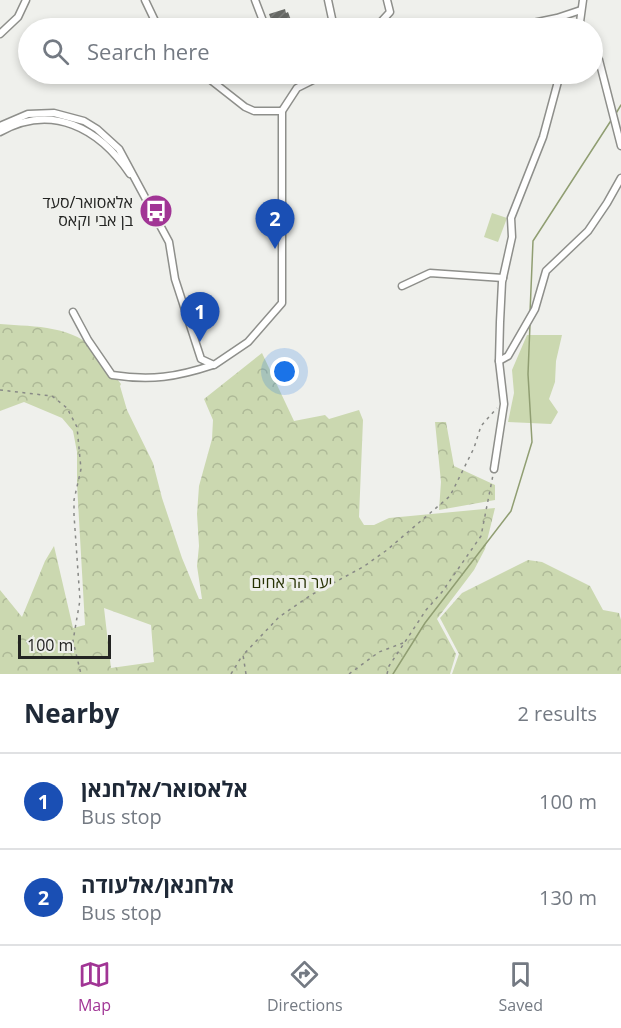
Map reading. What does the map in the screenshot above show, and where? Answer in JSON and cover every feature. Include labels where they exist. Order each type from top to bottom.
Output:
[{"type":"street","points":[[0,34],[18,16],[26,0]]},
{"type":"street","points":[[145,0],[153,18]]},
{"type":"street","points":[[255,0],[262,18]]},
{"type":"street","points":[[328,0],[332,18]]},
{"type":"street","points":[[384,18],[390,12],[387,0]]},
{"type":"street","points":[[581,18],[583,0]]},
{"type":"street","points":[[557,18],[582,10]]},
{"type":"street","points":[[603,76],[621,146]]},
{"type":"street","points":[[216,84],[245,107],[254,111],[282,111]]},
{"type":"street","points":[[73,312],[88,340],[112,375],[135,379],[181,375],[214,365],[248,342],[282,303],[282,111],[297,88],[305,84]]},
{"type":"street","points":[[494,469],[504,404],[499,361],[503,278],[512,237],[511,218],[543,137],[557,84]]},
{"type":"street","points":[[0,126],[18,117],[54,113],[84,122],[97,129],[119,149],[169,242],[176,279],[201,359],[214,365]]},
{"type":"street","points":[[0,132],[15,124],[36,120],[51,120],[79,126],[96,136],[111,150],[138,184]]},
{"type":"street","points":[[499,361],[508,356],[535,309],[546,271],[588,231],[621,178]]},
{"type":"street","points":[[402,286],[430,273],[503,278]]},
{"type":"path","points":[[0,390],[52,396],[67,408],[75,420],[81,469],[74,500],[80,600],[73,641],[81,674]]},
{"type":"path","points":[[231,674],[243,655],[279,617],[311,595],[363,567],[387,550],[450,496],[474,448],[481,426],[494,411],[504,404]]},
{"type":"path","points":[[387,674],[389,666],[404,642],[481,536],[494,469]]},
{"type":"path","points":[[349,674],[379,652],[404,642]]},
{"type":"path","points":[[243,655],[246,674]]},
{"type":"green space","points":[[492,213],[507,218],[498,242],[484,237]]},
{"type":"green space","name":"יער הר אחים","points":[[0,324],[41,327],[66,332],[89,344],[100,353],[121,384],[127,410],[153,463],[182,558],[199,599],[202,599],[197,566],[199,546],[197,514],[199,486],[212,439],[213,420],[204,399],[262,353],[294,421],[325,415],[329,419],[359,410],[363,420],[359,517],[364,525],[374,525],[389,518],[495,508],[485,549],[474,570],[437,619],[456,654],[450,674],[0,674],[0,590],[22,617],[45,561],[54,546],[73,628],[85,625],[77,452],[73,431],[62,418],[24,402],[0,411]],"holes":[[[104,608],[151,625],[154,662],[111,668]]]},
{"type":"green space","points":[[527,335],[562,335],[556,361],[555,382],[549,399],[558,412],[551,424],[508,422],[514,393],[512,370]]},
{"type":"green space","points":[[435,422],[446,422],[454,466],[495,485],[495,500],[439,510],[441,482]]},
{"type":"green space","points":[[528,560],[542,562],[590,586],[603,610],[619,613],[621,674],[452,674],[459,654],[440,618],[462,593]]},
{"type":"building","points":[[285,9],[290,18],[270,18],[269,14]]},
{"type":"waterway","points":[[615,115],[621,105]]},
{"type":"waterway","points":[[530,313],[533,241],[612,119]]},
{"type":"waterway","points":[[393,674],[425,623],[511,511],[532,442],[528,374],[530,324]]},
{"type":"place","name":"אלאסואר/סעד בן אבי וקאס","points":[[156,211]]},
{"type":"place","name":"אלחנאן/אלעודה","points":[[275,249]]},
{"type":"place","name":"אלאסואר/אלחנאן","points":[[200,342]]}]
